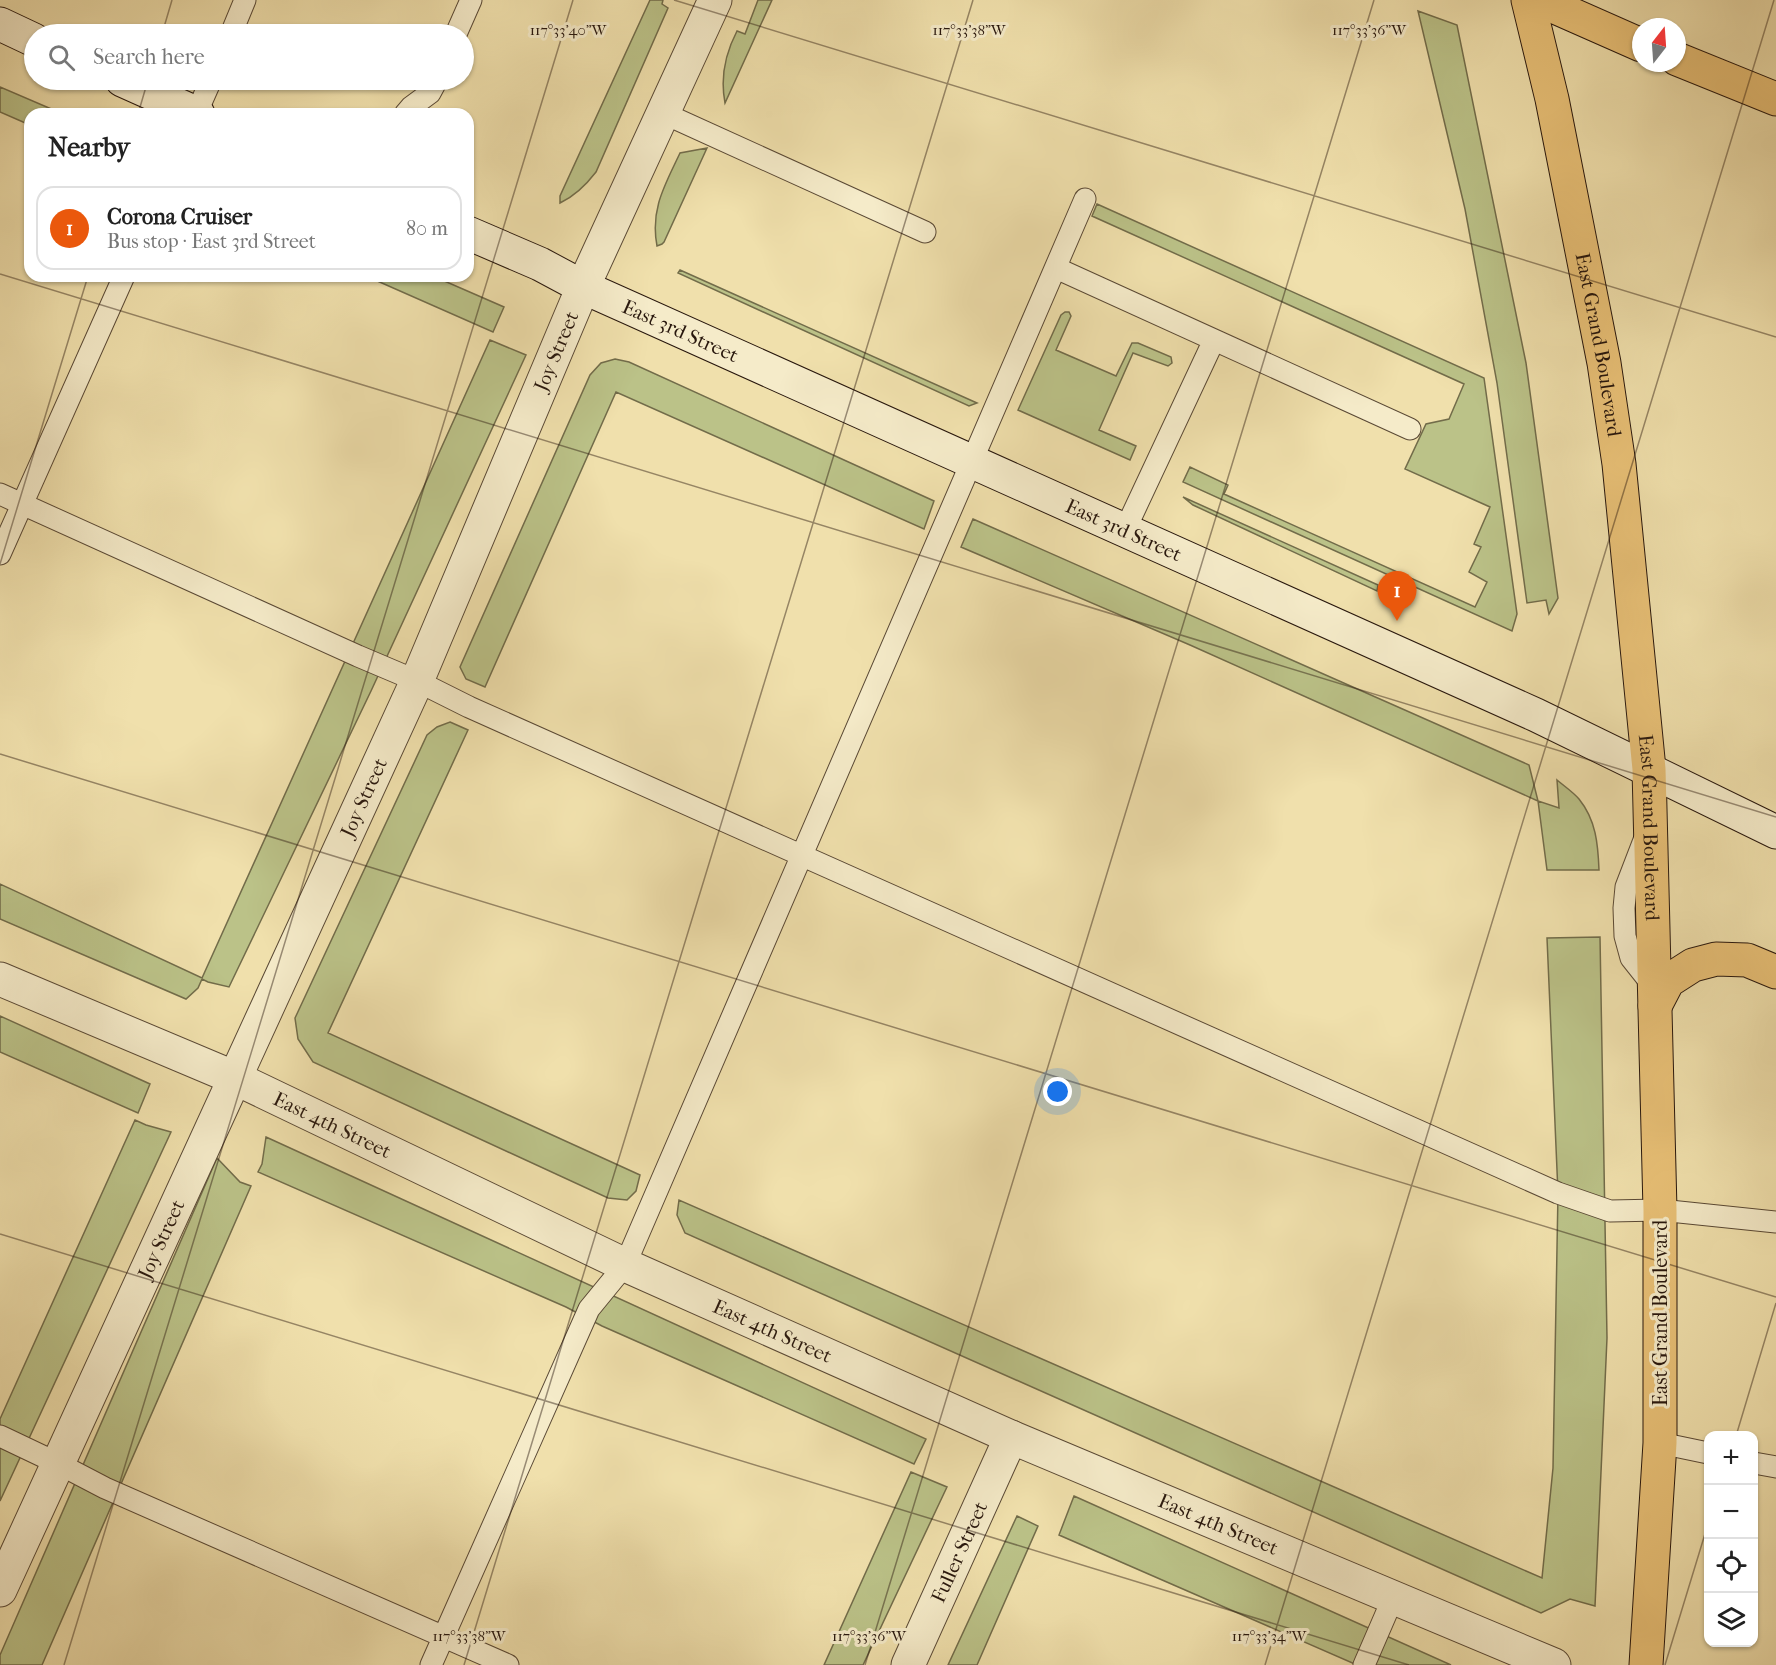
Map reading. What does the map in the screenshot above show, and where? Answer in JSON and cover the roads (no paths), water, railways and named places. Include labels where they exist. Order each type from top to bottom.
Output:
[{"type":"main road","name":"East Grand Boulevard","points":[[1528,0],[1552,99],[1605,374],[1619,464],[1649,769],[1660,1210],[1660,1443],[1646,1665]]},
{"type":"main road","points":[[1539,0],[1632,41]]},
{"type":"main road","points":[[1686,63],[1776,99]]},
{"type":"main road","points":[[1655,997],[1668,981],[1693,965],[1716,959],[1747,960],[1776,972]]},
{"type":"street","name":"Joy Street","points":[[0,1590],[417,681],[583,287],[715,0]]},
{"type":"street","points":[[0,24],[24,35]]},
{"type":"street","points":[[144,90],[184,108]]},
{"type":"street","name":"East 3rd Street","points":[[474,236],[540,264],[583,287],[1536,715],[1776,831]]},
{"type":"street","name":"East 4th Street","points":[[0,979],[235,1078],[625,1265],[1011,1437],[1554,1665]]},
{"type":"street","name":"Fuller Street","points":[[908,1665],[1011,1437]]},
{"type":"lane","points":[[235,24],[245,0]]},
{"type":"lane","points":[[460,24],[471,0]]},
{"type":"lane","points":[[199,108],[207,90]]},
{"type":"lane","points":[[410,108],[431,90]]},
{"type":"lane","points":[[663,114],[925,232]]},
{"type":"lane","points":[[431,1665],[589,1309],[625,1265],[1085,199]]},
{"type":"lane","points":[[1056,268],[1410,429]]},
{"type":"lane","points":[[0,554],[121,282]]},
{"type":"lane","points":[[1125,530],[1214,340]]},
{"type":"lane","points":[[0,494],[802,856],[1558,1193],[1610,1211],[1660,1210],[1776,1222]]},
{"type":"lane","points":[[0,1436],[105,1488],[508,1665]]},
{"type":"lane","points":[[1660,1443],[1704,1452]]},
{"type":"lane","points":[[1758,1464],[1776,1467]]},
{"type":"lane","points":[[1364,1665],[1393,1598]]},
{"type":"place","name":"Corona Cruiser","points":[[1397,621]]}]
